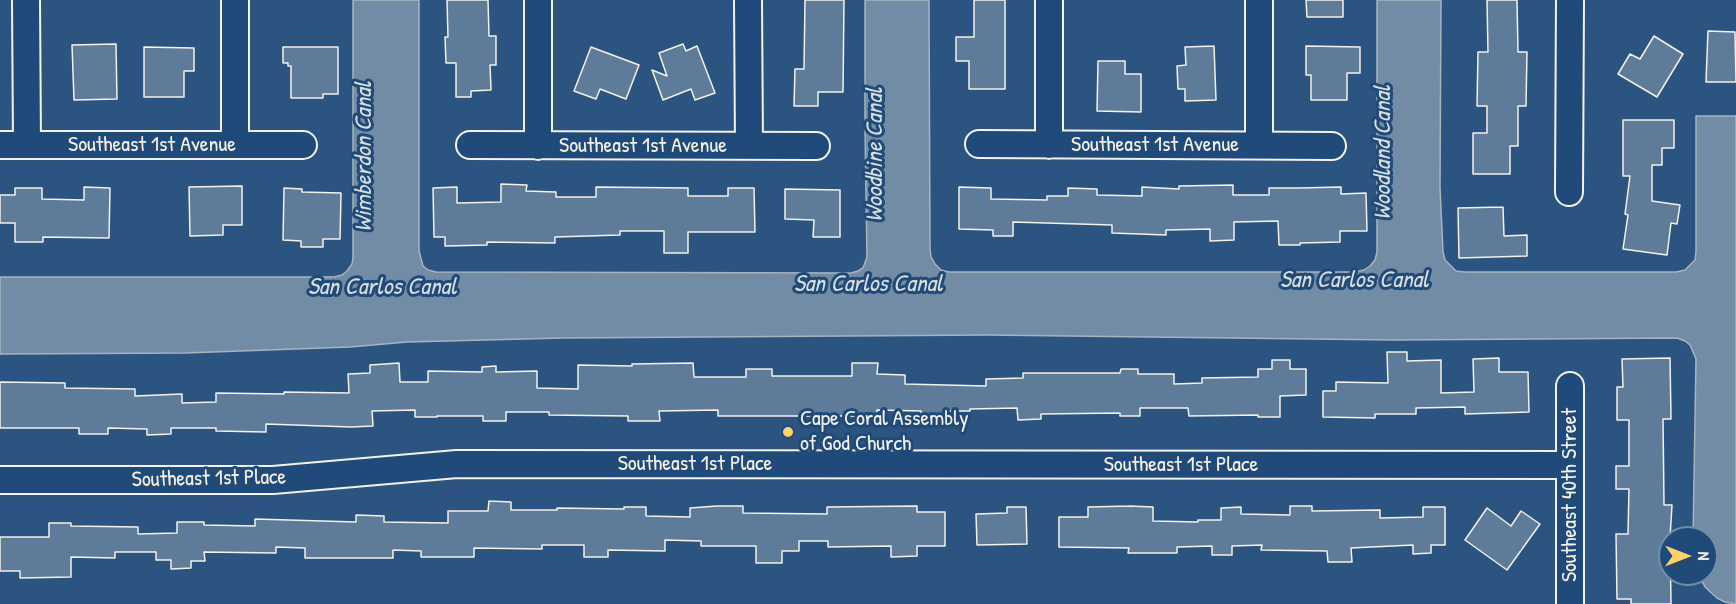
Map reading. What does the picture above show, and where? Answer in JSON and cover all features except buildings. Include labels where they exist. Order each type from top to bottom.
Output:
[{"type":"street","points":[[26,0],[27,144]]},
{"type":"street","points":[[235,0],[235,145]]},
{"type":"street","points":[[538,0],[538,146]]},
{"type":"street","points":[[748,0],[749,145]]},
{"type":"street","points":[[1049,0],[1049,145]]},
{"type":"street","points":[[1259,0],[1259,145]]},
{"type":"street","points":[[1569,192],[1570,0]]},
{"type":"street","name":"Southeast 1st Avenue","points":[[979,144],[1332,146]]},
{"type":"street","name":"Southeast 1st Avenue","points":[[0,145],[303,145]]},
{"type":"street","name":"Southeast 1st Avenue","points":[[470,145],[816,146]]},
{"type":"street","name":"Southeast 40th Street","points":[[1570,386],[1570,604]]},
{"type":"street","name":"Southeast 1st Place","points":[[0,480],[273,480],[457,464],[1570,465]]},
{"type":"water","points":[[353,0],[419,0],[419,251],[423,266],[428,270],[436,272],[851,273],[863,268],[867,257],[865,0],[929,0],[930,249],[931,257],[941,270],[949,272],[1355,272],[1370,266],[1377,252],[1377,0],[1441,0],[1440,187],[1443,252],[1445,260],[1456,271],[1676,272],[1685,270],[1695,260],[1696,251],[1696,116],[1736,116],[1736,604],[1717,598],[1705,586],[1718,586],[1718,526],[1693,526],[1696,359],[1690,345],[1677,338],[1394,340],[987,335],[563,338],[407,342],[350,347],[185,353],[0,354],[0,277],[334,277],[347,271],[352,264]]},
{"type":"place","name":"Cape Coral Assembly of God Church","points":[[788,432]]},
{"type":"water label","name":"Woodland Canal","points":[[1384,153]]},
{"type":"water label","name":"Woodbine Canal","points":[[876,155]]},
{"type":"water label","name":"Wimberdon Canal","points":[[365,157]]},
{"type":"water label","name":"San Carlos Canal","points":[[1354,281]]},
{"type":"water label","name":"San Carlos Canal","points":[[868,285]]},
{"type":"water label","name":"San Carlos Canal","points":[[382,288]]}]
